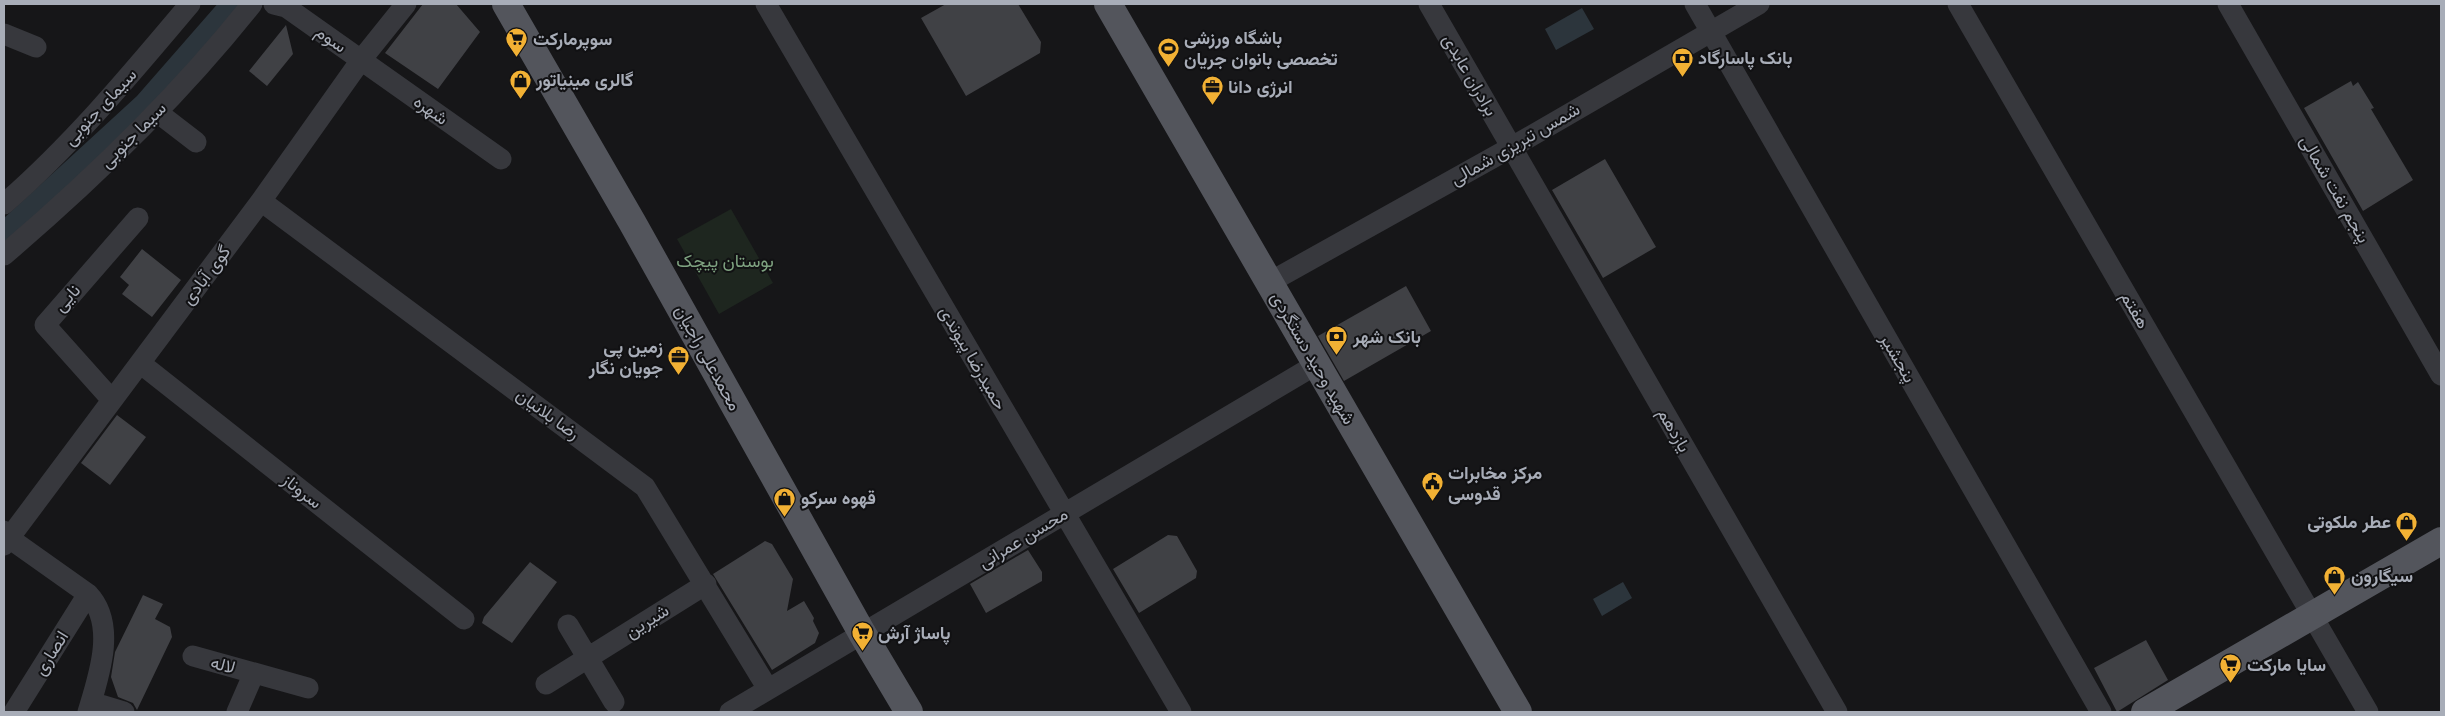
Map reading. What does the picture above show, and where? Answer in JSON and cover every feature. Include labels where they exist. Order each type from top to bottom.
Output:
[{"type":"main road","name":"محمدعلی راجیان","points":[[506,4],[868,630],[922,712]]},
{"type":"main road","name":"محمدعلی راجیان","points":[[522,4],[868,630],[909,712]]},
{"type":"main road","name":"شهید وحید دستگردی","points":[[1108,4],[1518,712]]},
{"type":"main road","points":[[2145,712],[2441,541]]},
{"type":"street","name":"سیمای جنوبی","points":[[4,204],[34,178],[109,100],[190,4]]},
{"type":"street","name":"سیما جنوبی","points":[[4,255],[64,203],[157,112],[252,4]]},
{"type":"street","name":"سوم","points":[[274,4],[286,7],[361,60]]},
{"type":"street","name":"گوی آبادی","points":[[5,538],[140,363],[261,201],[361,60],[406,4]]},
{"type":"street","name":"حمیدرضا پیوندی","points":[[766,4],[1181,712]]},
{"type":"street","name":"برادران عابدی","points":[[1429,4],[1512,147]]},
{"type":"street","name":"پنجشیر","points":[[1695,4],[2102,712]]},
{"type":"street","name":"شمس تبریزی شمالی","points":[[1270,282],[1512,147],[1759,4]]},
{"type":"street","name":"هفتم","points":[[1958,4],[2368,712]]},
{"type":"street","name":"پنجم نفت شمالی","points":[[2228,4],[2441,375]]},
{"type":"street","points":[[4,34],[36,47]]},
{"type":"street","name":"شهره","points":[[361,60],[502,159]]},
{"type":"street","points":[[157,112],[196,142]]},
{"type":"street","name":"یازدهم","points":[[1512,147],[1837,712]]},
{"type":"street","name":"رضا بلانیان","points":[[261,201],[639,482],[656,503],[768,689]]},
{"type":"street","name":"نایی","points":[[112,400],[45,325],[138,218]]},
{"type":"street","name":"سروناز","points":[[140,363],[464,619]]},
{"type":"street","name":"محسن عمرانی","points":[[730,712],[754,706],[768,689],[1317,364]]},
{"type":"street","points":[[5,538],[88,594],[97,604],[104,622],[94,709],[124,712]]},
{"type":"street","name":"شیرین","points":[[546,684],[706,584]]},
{"type":"street","name":"انصاری","points":[[14,712],[88,594]]},
{"type":"street","points":[[568,625],[614,702]]},
{"type":"street","name":"لاله","points":[[193,656],[308,688]]},
{"type":"street","name":"لاله","points":[[237,712],[254,673]]},
{"type":"green space","name":"بوستان پیچک","points":[[731,209],[773,283],[719,314],[677,239]]},
{"type":"shaded area","points":[[1582,8],[1594,29],[1556,50],[1545,29]]},
{"type":"shaded area","points":[[1623,582],[1632,598],[1602,616],[1593,599]]},
{"type":"building","points":[[423,4],[456,4],[480,32],[438,89],[385,53]]},
{"type":"building","points":[[946,4],[1018,4],[1041,42],[1040,53],[966,96],[921,18]]},
{"type":"building","points":[[286,25],[293,54],[267,86],[249,71]]},
{"type":"building","points":[[2351,81],[2353,86],[2358,82],[2374,108],[2371,109],[2413,180],[2363,211],[2304,108]]},
{"type":"building","points":[[1605,159],[1656,247],[1603,278],[1552,190]]},
{"type":"building","points":[[142,249],[181,280],[152,317],[122,294],[129,285],[120,277]]},
{"type":"building","points":[[1406,286],[1431,331],[1344,381],[1318,336]]},
{"type":"building","points":[[117,415],[146,437],[110,485],[81,463]]},
{"type":"building","points":[[1168,535],[1177,536],[1197,571],[1196,578],[1139,613],[1113,569]]},
{"type":"building","points":[[765,541],[772,544],[793,579],[787,611],[804,601],[814,618],[813,621],[819,633],[815,643],[772,670],[713,574]]},
{"type":"building","points":[[1028,550],[1042,572],[1042,581],[986,613],[970,584]]},
{"type":"building","points":[[530,562],[557,582],[512,643],[482,623],[484,617]]},
{"type":"building","points":[[143,595],[163,604],[155,619],[170,627],[172,637],[137,710],[133,703],[118,697],[111,677],[115,652]]},
{"type":"building","points":[[2146,640],[2168,680],[2117,712],[2094,668]]},
{"type":"waterway","points":[[4,239],[148,107],[238,4]]},
{"type":"place","name":"سوپرمارکت","points":[[517,58]]},
{"type":"place","name":"باشگاه ورزشی تخصصی بانوان جریان","points":[[1168,67]]},
{"type":"place","name":"بانک پاسارگاد","points":[[1682,77]]},
{"type":"place","name":"گالری مینیاتور","points":[[520,99]]},
{"type":"place","name":"انرژی دانا","points":[[1212,106]]},
{"type":"place","name":"بانک شهر","points":[[1337,356]]},
{"type":"place","name":"زمین پی جویان نگار","points":[[679,376]]},
{"type":"place","name":"مرکز مخابرات قدوسی","points":[[1432,502]]},
{"type":"place","name":"قهوه سرکو","points":[[785,517]]},
{"type":"place","name":"عطر ملکوتی","points":[[2407,541]]},
{"type":"place","name":"سیگارون","points":[[2335,595]]},
{"type":"place","name":"پاساژ آرش","points":[[862,652]]},
{"type":"place","name":"سایا مارکت","points":[[2231,684]]}]
